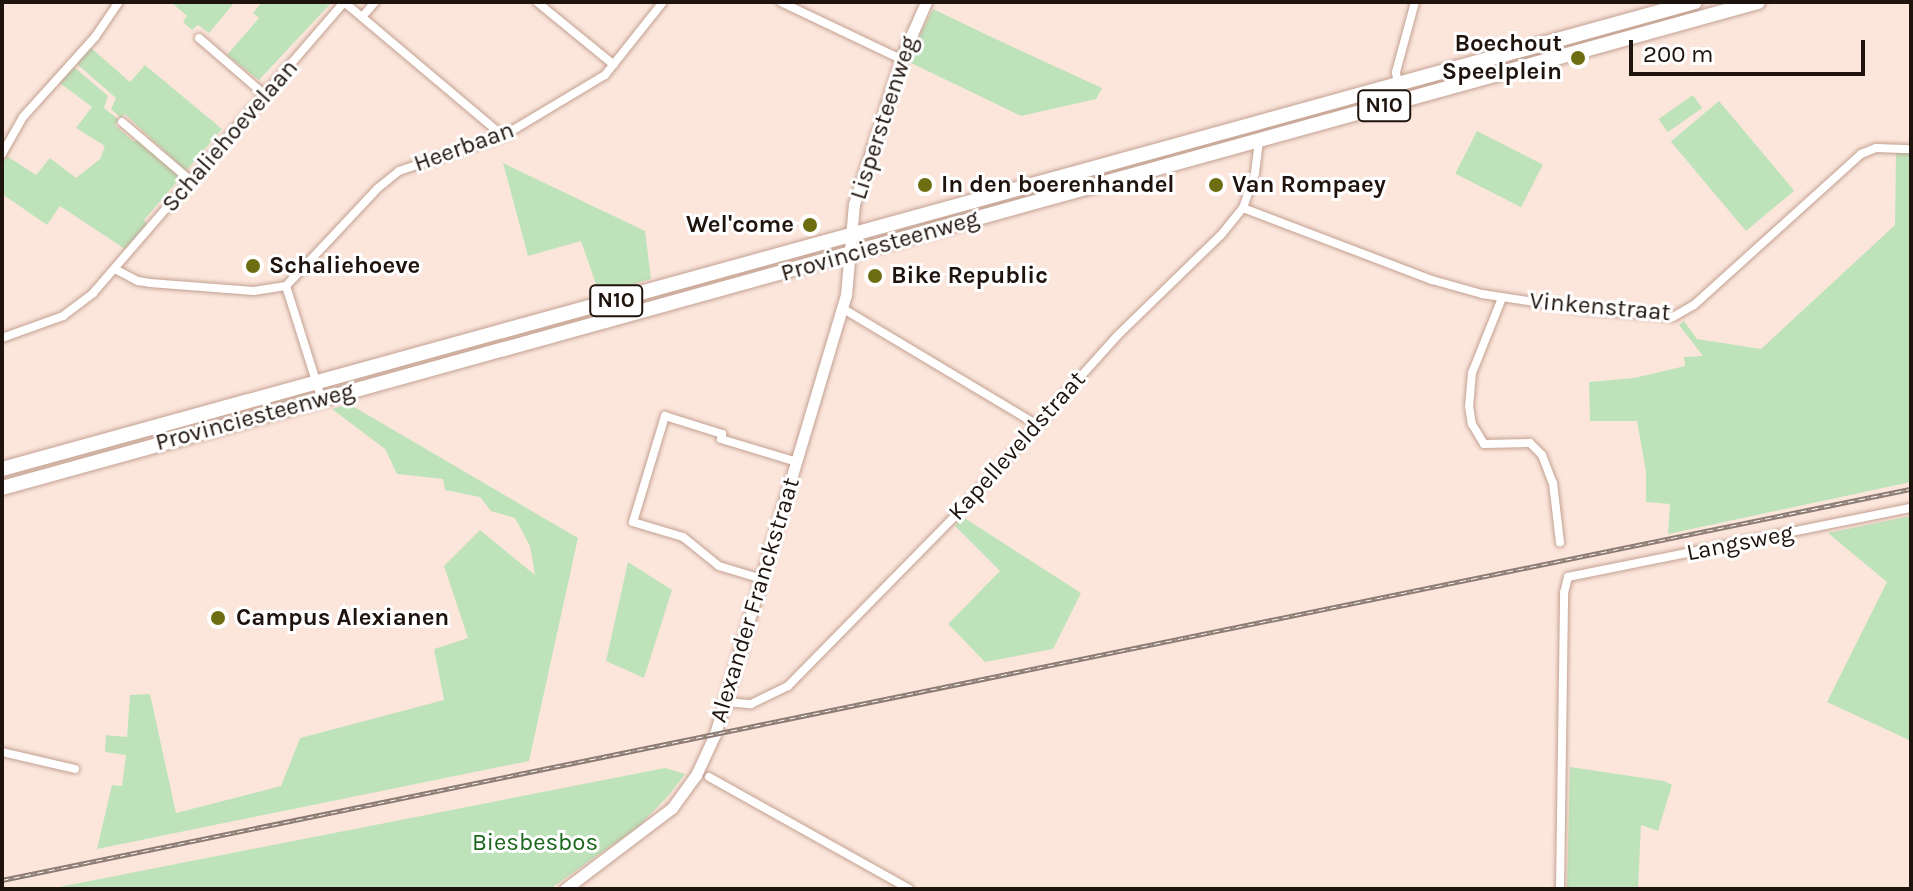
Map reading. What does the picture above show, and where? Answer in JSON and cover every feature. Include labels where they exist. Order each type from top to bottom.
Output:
[{"type":"main road","name":"Provinciesteenweg","points":[[2,469],[1695,2]]},
{"type":"main road","name":"Provinciesteenweg","points":[[2,488],[1758,2]]},
{"type":"main road","points":[[1555,60],[1569,52],[1570,46],[1569,42],[1558,40]]},
{"type":"main road","points":[[1274,136],[1264,130],[1281,118]]},
{"type":"street","points":[[2,154],[23,117],[95,37],[119,2]]},
{"type":"street","points":[[344,2],[503,136]]},
{"type":"street","name":"Schaliehoevelaan","points":[[115,269],[344,2]]},
{"type":"street","points":[[362,17],[375,2]]},
{"type":"street","points":[[537,2],[614,65]]},
{"type":"street","name":"Heerbaan","points":[[286,286],[378,188],[399,171],[503,136],[605,75],[663,2]]},
{"type":"street","points":[[781,2],[901,59]]},
{"type":"street","name":"Lispersteenweg","points":[[850,254],[854,204],[901,59],[926,2]]},
{"type":"street","points":[[1398,86],[1396,72],[1415,2]]},
{"type":"street","points":[[199,38],[265,95]]},
{"type":"street","points":[[122,122],[191,181]]},
{"type":"street","name":"Kapelleveldstraat","points":[[726,702],[751,704],[788,686],[956,515],[1117,336],[1221,235],[1243,208],[1255,173],[1255,141]]},
{"type":"street","name":"Vinkenstraat","points":[[1243,208],[1432,280],[1502,298],[1645,316],[1679,315],[1861,154],[1876,148],[1911,149]]},
{"type":"street","name":"Alexander Franckstraat","points":[[565,889],[672,808],[699,770],[726,702],[797,462],[842,308],[850,254]]},
{"type":"street","points":[[2,338],[63,316],[93,293],[115,269],[138,281],[150,283],[254,291],[286,286],[322,400]]},
{"type":"street","points":[[1502,298],[1472,373],[1469,395],[1472,424],[1484,444],[1530,443],[1542,455],[1553,483],[1560,543]]},
{"type":"street","points":[[842,308],[1036,424]]},
{"type":"street","points":[[762,579],[719,566],[683,537],[633,522],[665,416],[722,434],[721,439],[797,462]]},
{"type":"street","name":"Langsweg","points":[[1560,889],[1564,593],[1568,577],[1911,508]]},
{"type":"street","points":[[2,752],[75,769]]},
{"type":"street","points":[[709,777],[909,889]]},
{"type":"green space","points":[[171,2],[235,2],[209,33],[198,25],[192,30],[183,22],[187,16]]},
{"type":"green space","points":[[262,2],[331,3],[259,80],[227,55],[259,18],[253,13]]},
{"type":"green space","points":[[933,9],[1102,88],[1096,99],[1021,116],[907,61]]},
{"type":"green space","points":[[90,47],[130,82],[145,65],[222,129],[186,171],[125,114],[121,118],[111,109],[116,98],[77,64]]},
{"type":"green space","points":[[74,67],[108,96],[104,108],[119,120],[115,125],[181,177],[144,220],[147,224],[125,249],[60,206],[47,225],[2,194],[2,164],[7,156],[36,175],[50,158],[76,178],[100,159],[105,146],[76,128],[92,107],[60,83]]},
{"type":"green space","points":[[1693,95],[1702,108],[1668,132],[1659,119]]},
{"type":"green space","points":[[1719,101],[1794,191],[1746,231],[1671,141]]},
{"type":"green space","points":[[1477,131],[1543,165],[1521,207],[1455,174]]},
{"type":"green space","points":[[1896,152],[1911,152],[1911,482],[1668,534],[1670,504],[1646,502],[1646,472],[1637,421],[1590,421],[1589,382],[1634,378],[1685,366],[1684,357],[1703,356],[1679,325],[1684,321],[1697,339],[1761,349],[1895,225]]},
{"type":"green space","points":[[503,163],[645,231],[651,279],[599,293],[581,241],[528,256]]},
{"type":"green space","points":[[349,404],[578,538],[529,761],[97,849],[112,785],[122,786],[126,755],[105,752],[106,735],[127,737],[130,695],[150,694],[176,813],[281,786],[300,738],[444,700],[434,649],[468,638],[444,566],[480,530],[535,575],[530,546],[515,518],[491,511],[480,497],[445,490],[443,479],[397,474],[385,449],[332,409]]},
{"type":"green space","points":[[1911,516],[1911,741],[1827,702],[1887,582],[1828,533]]},
{"type":"green space","points":[[963,517],[1081,593],[1053,649],[985,662],[948,624],[1000,571],[955,526]]},
{"type":"green space","points":[[628,562],[672,590],[644,678],[606,661]]},
{"type":"green space","points":[[1570,767],[1664,781],[1672,785],[1658,831],[1641,825],[1638,889],[1567,889]]},
{"type":"green space","name":"Biesbesbos","points":[[665,768],[685,774],[668,796],[639,826],[550,889],[49,889]]},
{"type":"railway","points":[[2,880],[1911,489]]},
{"type":"place","name":"Boechout Speelplein","points":[[1578,58]]},
{"type":"place","name":"In den boerenhandel","points":[[925,185]]},
{"type":"place","name":"Van Rompaey","points":[[1216,185]]},
{"type":"place","name":"Wel'come","points":[[810,225]]},
{"type":"place","name":"Schaliehoeve","points":[[253,266]]},
{"type":"place","name":"Bike Republic","points":[[875,276]]},
{"type":"place","name":"Campus Alexianen","points":[[218,618]]}]
